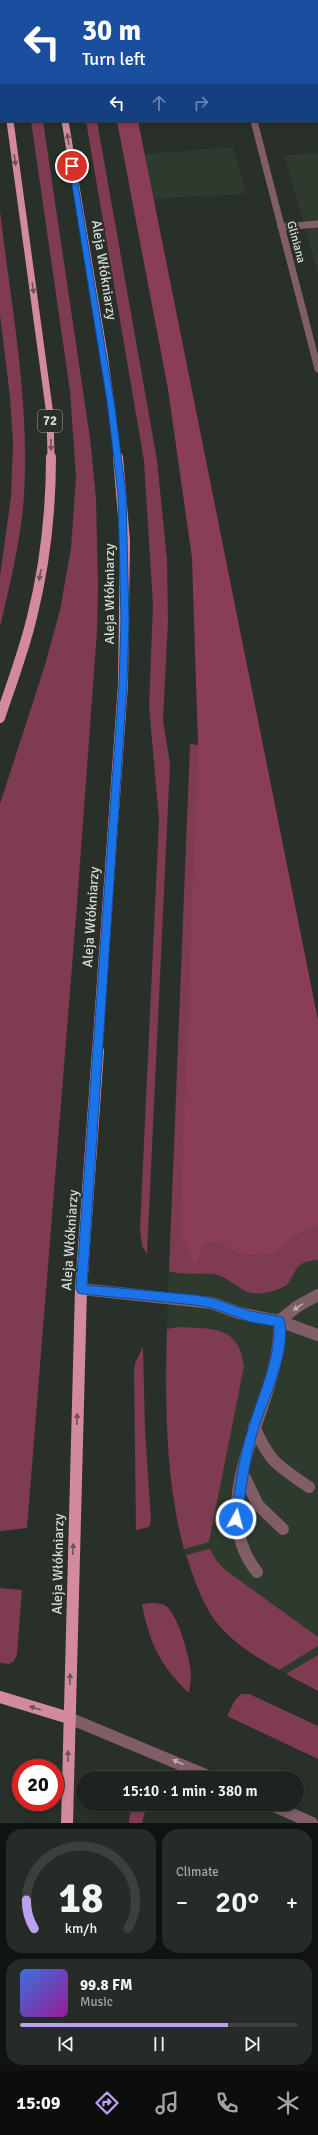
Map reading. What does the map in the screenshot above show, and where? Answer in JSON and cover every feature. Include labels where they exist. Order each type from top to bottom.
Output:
[{"type":"main road","name":"72","points":[[0,718],[32,618],[40,576],[51,485],[50,415],[10,122]]},
{"type":"main road","name":"Aleja Włókniarzy","points":[[65,122],[111,408],[122,495],[125,540],[123,684],[82,1289],[67,1823]]},
{"type":"main road","points":[[0,1697],[69,1718]]},
{"type":"street","name":"Gliniana","points":[[254,122],[318,369]]},
{"type":"street","points":[[281,227],[318,224]]},
{"type":"street","points":[[82,1289],[212,1303],[253,1317],[279,1321],[318,1335]]},
{"type":"street","points":[[279,1321],[298,1306],[318,1296]]},
{"type":"street","points":[[257,1572],[245,1557],[236,1519],[242,1473],[254,1426],[276,1363],[280,1339],[279,1321]]},
{"type":"street","points":[[254,1426],[264,1450],[277,1465],[309,1487]]},
{"type":"street","points":[[242,1473],[255,1502],[268,1518],[283,1529]]},
{"type":"street","points":[[69,1718],[198,1771]]},
{"type":"street","points":[[285,1811],[312,1823]]},
{"type":"shaded area","points":[[31,122],[43,122],[90,438],[96,498],[98,585],[97,631],[77,904],[27,1528],[0,1531],[0,804],[45,665],[60,610],[71,548],[76,477],[70,391]]},
{"type":"shaded area","points":[[86,122],[97,122],[157,460],[167,560],[168,620],[163,720],[170,764],[147,1254],[142,1246],[140,1228],[159,820],[149,706],[153,605],[144,461]]},
{"type":"shaded area","points":[[117,122],[138,122],[318,1020],[318,1227],[303,1232],[272,1254],[241,1256],[220,1243],[205,1244],[195,1265],[180,1232],[198,745],[192,558],[168,389]]},
{"type":"shaded area","points":[[233,147],[246,194],[152,199],[144,154]]},
{"type":"shaded area","points":[[318,153],[318,273],[284,155]]},
{"type":"shaded area","points":[[0,211],[22,389],[25,460],[23,512],[15,562],[0,627],[0,576],[11,497],[13,443],[10,397],[0,315]]},
{"type":"shaded area","points":[[190,744],[198,745],[205,1244],[220,1243],[241,1256],[272,1254],[303,1232],[318,1227],[318,1260],[305,1262],[298,1266],[287,1285],[272,1291],[261,1293],[250,1293],[245,1291],[218,1275],[169,1271]]},
{"type":"shaded area","points":[[318,1217],[318,1691],[252,1654],[219,1626],[210,1613],[184,1549],[177,1524],[169,1450],[165,1378],[169,1271],[180,1232]]},
{"type":"shaded area","points":[[179,1327],[213,1329],[230,1336],[236,1343],[241,1353],[244,1366],[209,1542],[184,1549],[173,1495],[166,1412],[167,1329]]},
{"type":"shaded area","points":[[143,1347],[145,1430],[151,1520],[149,1527],[136,1530],[134,1372],[135,1363]]},
{"type":"shaded area","points":[[210,1549],[216,1560],[224,1569],[318,1637],[318,1646],[279,1670],[232,1639],[216,1622],[206,1606],[196,1585],[186,1555]]},
{"type":"shaded area","points":[[0,1588],[22,1590],[17,1654],[14,1661],[9,1664],[0,1663]]},
{"type":"shaded area","points":[[151,1603],[166,1606],[171,1611],[180,1629],[189,1661],[191,1679],[189,1693],[170,1673],[152,1642],[142,1604]]},
{"type":"shaded area","points":[[318,1655],[318,1691],[286,1674]]},
{"type":"shaded area","points":[[241,1694],[249,1694],[318,1726],[318,1759],[227,1716],[235,1700]]},
{"type":"shaded area","points":[[132,1811],[145,1811],[142,1823],[129,1823]]},
{"type":"route","points":[[72,166],[111,408],[122,495],[125,540],[123,684],[82,1289],[195,1300],[212,1303],[238,1313],[261,1319],[279,1321],[280,1339],[276,1363],[254,1426],[242,1473],[236,1519]]}]
